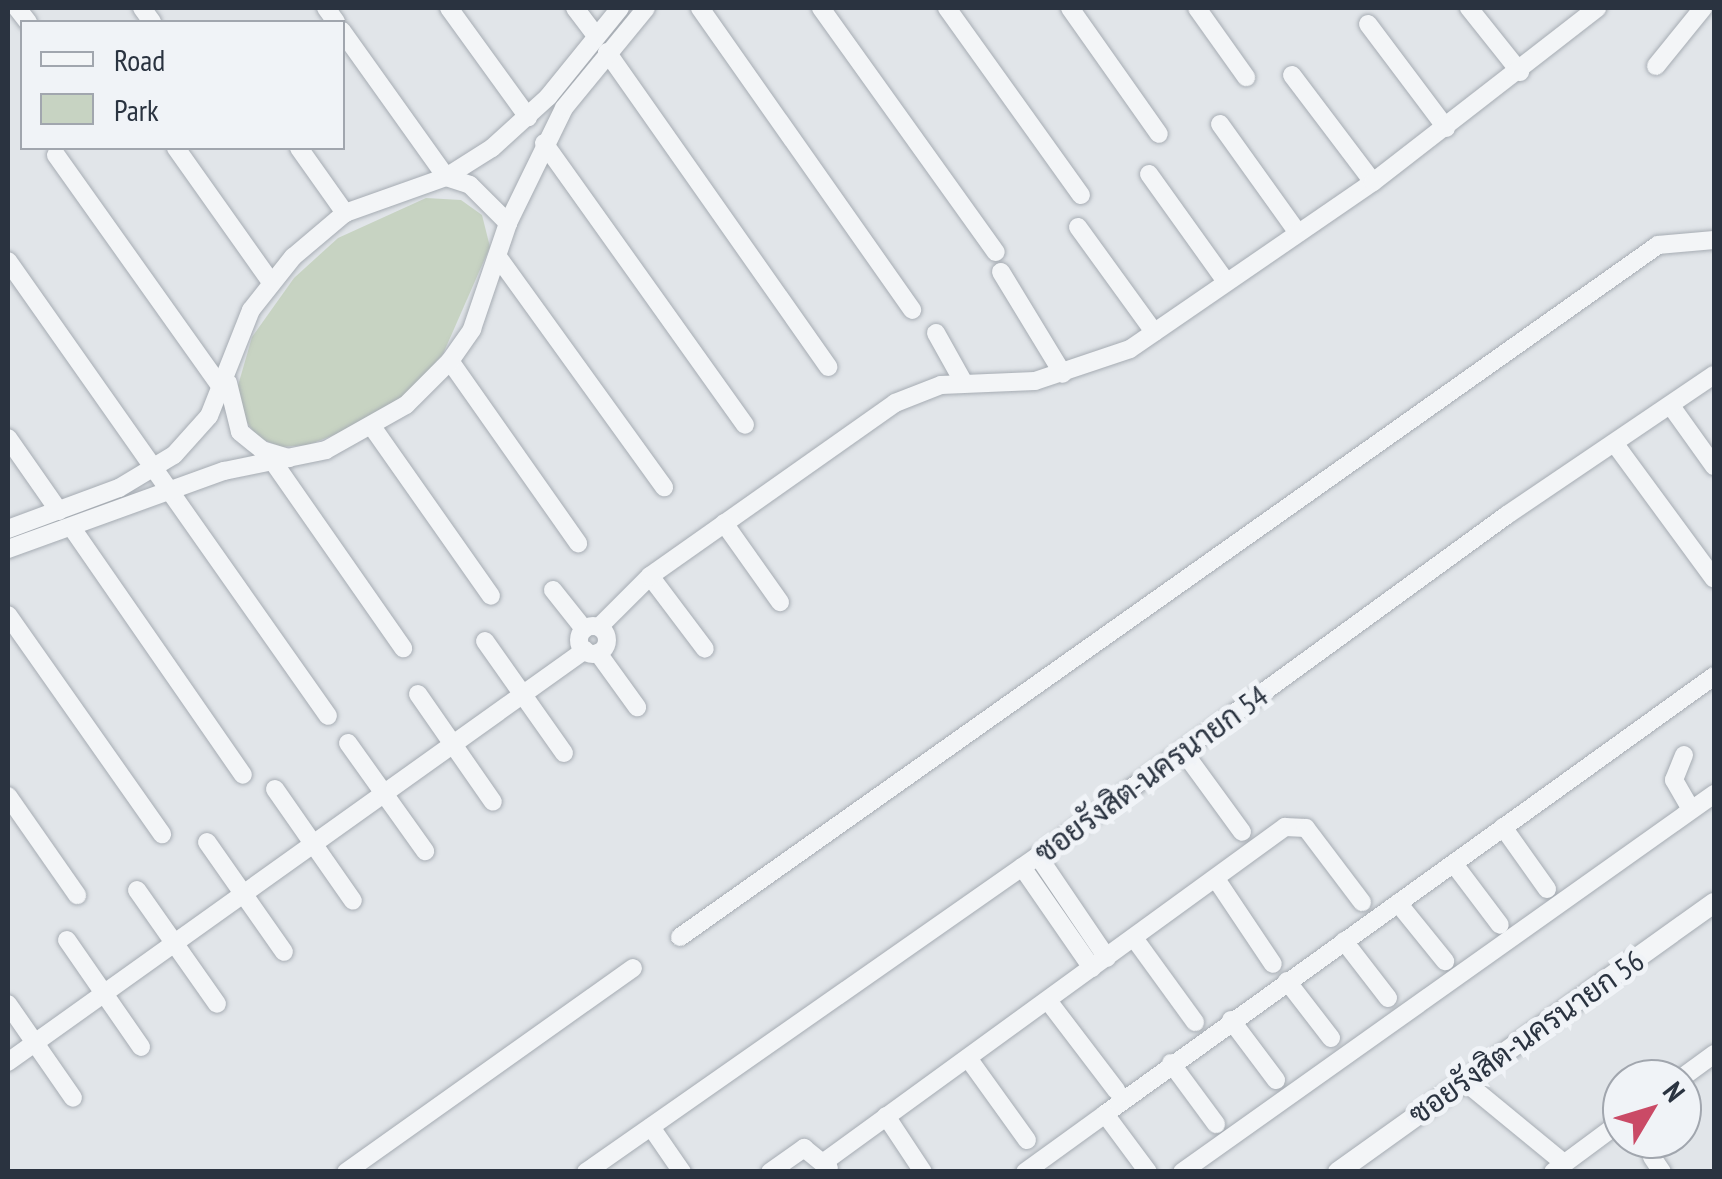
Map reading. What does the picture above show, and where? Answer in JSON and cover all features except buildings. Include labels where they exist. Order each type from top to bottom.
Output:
[{"type":"street","points":[[449,8],[528,118]]},
{"type":"street","points":[[575,8],[828,367]]},
{"type":"street","points":[[8,549],[168,489],[282,460],[373,428],[450,361],[477,318],[508,223],[544,143],[620,8]]},
{"type":"street","points":[[8,529],[154,470],[192,439],[225,383],[251,310],[270,281],[345,213],[446,177],[528,118],[601,44],[646,8]]},
{"type":"street","points":[[700,8],[912,310]]},
{"type":"street","points":[[821,8],[996,252]]},
{"type":"street","points":[[946,8],[1080,195]]},
{"type":"street","points":[[1070,8],[1159,134]]},
{"type":"street","points":[[1197,8],[1246,77]]},
{"type":"street","points":[[1469,8],[1520,72]]},
{"type":"street","points":[[1656,66],[1703,8]]},
{"type":"street","points":[[592,628],[650,576],[880,412],[924,390],[1063,374],[1112,360],[1296,230],[1373,182],[1520,72],[1591,11]]},
{"type":"street","points":[[1368,24],[1446,128]]},
{"type":"street","points":[[345,35],[446,177],[470,185],[508,223]]},
{"type":"street","points":[[1292,75],[1373,182]]},
{"type":"street","points":[[1220,124],[1296,230]]},
{"type":"street","points":[[544,143],[745,425]]},
{"type":"street","points":[[177,150],[270,281]]},
{"type":"street","points":[[300,150],[345,213]]},
{"type":"street","points":[[56,155],[225,383],[240,432],[282,460],[403,648]]},
{"type":"street","points":[[1149,174],[1226,280]]},
{"type":"street","points":[[1078,227],[1154,332]]},
{"type":"street","points":[[680,936],[1658,245],[1714,240]]},
{"type":"street","points":[[498,257],[664,487]]},
{"type":"street","points":[[8,261],[328,716]]},
{"type":"street","points":[[1001,272],[1063,374]]},
{"type":"street","points":[[936,334],[964,383]]},
{"type":"street","points":[[450,361],[578,543]]},
{"type":"street","name":"ซอยรังสิต-นครนายก 54","points":[[586,1172],[1030,861],[1491,526],[1714,375]]},
{"type":"street","points":[[1672,406],[1714,466]]},
{"type":"street","points":[[373,428],[490,596]]},
{"type":"street","points":[[8,438],[59,510]]},
{"type":"street","points":[[1615,444],[1714,579]]},
{"type":"street","points":[[724,523],[780,602]]},
{"type":"street","points":[[72,528],[243,775]]},
{"type":"street","points":[[650,576],[705,649]]},
{"type":"street","points":[[8,1062],[524,696],[607,644],[553,590]]},
{"type":"street","points":[[8,615],[162,834]]},
{"type":"street","points":[[485,641],[564,753]]},
{"type":"street","points":[[591,652],[637,708]]},
{"type":"street","points":[[1025,1172],[1171,1063],[1714,676]]},
{"type":"street","points":[[418,694],[493,802]]},
{"type":"street","points":[[348,742],[424,851]]},
{"type":"street","points":[[1183,751],[1242,832]]},
{"type":"street","points":[[1684,755],[1674,780],[1691,810]]},
{"type":"street","points":[[275,789],[352,901]]},
{"type":"street","points":[[1182,1172],[1714,794]]},
{"type":"street","points":[[8,796],[77,895]]},
{"type":"street","points":[[770,1172],[804,1148],[828,1167],[886,1116],[1296,824],[1306,828],[1362,902]]},
{"type":"street","points":[[1503,827],[1547,888]]},
{"type":"street","points":[[207,842],[284,952]]},
{"type":"street","points":[[1030,861],[1100,963]]},
{"type":"street","points":[[1454,864],[1500,924]]},
{"type":"street","points":[[1216,879],[1273,964]]},
{"type":"street","points":[[137,890],[217,1004]]},
{"type":"street","points":[[1398,903],[1444,961]]},
{"type":"street","name":"ซอยรังสิต-นครนายก 56","points":[[1338,1172],[1714,903]]},
{"type":"street","points":[[1134,938],[1195,1022]]},
{"type":"street","points":[[66,940],[142,1047]]},
{"type":"street","points":[[1344,941],[1388,998]]},
{"type":"street","points":[[346,1172],[633,968]]},
{"type":"street","points":[[1288,981],[1332,1038]]},
{"type":"street","points":[[1049,1002],[1116,1090]]},
{"type":"street","points":[[8,1004],[73,1098]]},
{"type":"street","points":[[1231,1020],[1276,1080]]},
{"type":"street","points":[[968,1058],[1027,1140]]},
{"type":"street","points":[[1171,1063],[1216,1124]]},
{"type":"street","points":[[1464,1081],[1558,1167],[1602,1135]]},
{"type":"street","points":[[1105,1114],[1148,1172]]},
{"type":"street","points":[[886,1116],[923,1172]]},
{"type":"street","points":[[652,1128],[682,1172]]},
{"type":"green space","points":[[426,198],[461,200],[482,215],[490,247],[443,354],[407,394],[352,428],[308,445],[281,447],[257,437],[244,418],[237,389],[252,337],[294,278],[338,238]]}]
